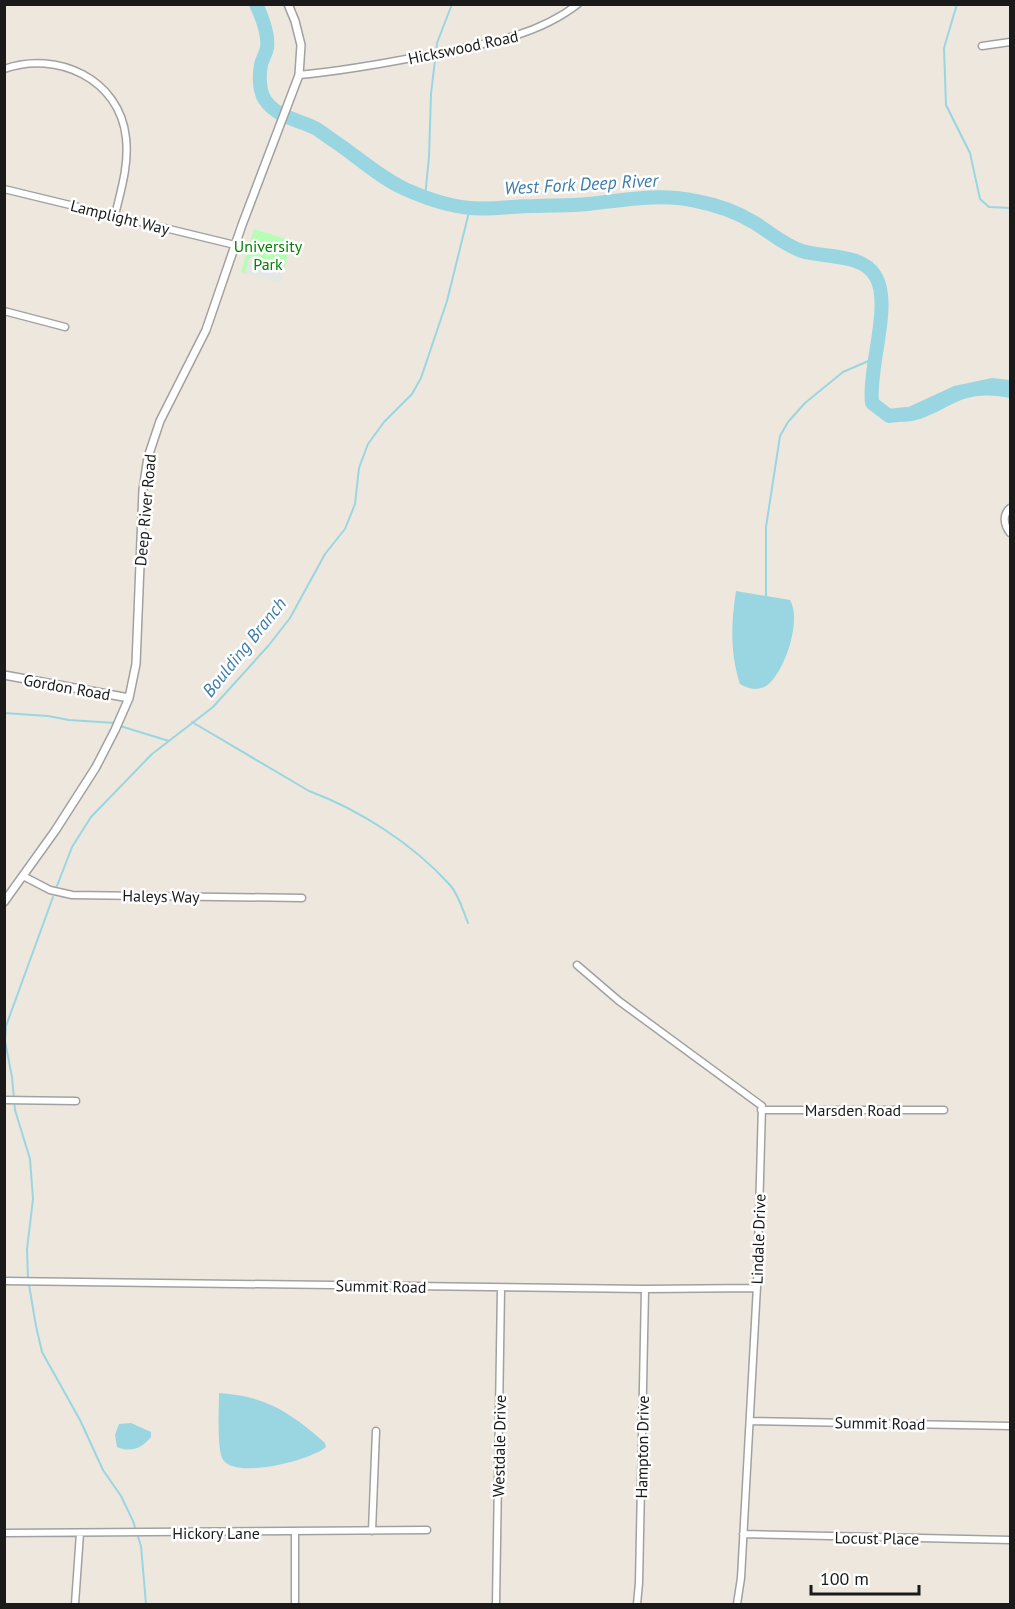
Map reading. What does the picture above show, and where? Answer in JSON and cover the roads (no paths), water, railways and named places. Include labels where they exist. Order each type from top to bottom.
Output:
[{"type":"street","name":"Deep River Road","points":[[4,902],[84,786],[116,730],[129,698],[136,664],[142,507],[148,457],[160,421],[207,330],[235,245],[293,95],[299,75],[301,45],[288,4]]},
{"type":"street","name":"Hickswood Road","points":[[299,75],[340,71],[514,37],[544,26],[579,4]]},
{"type":"street","points":[[982,46],[1011,42]]},
{"type":"street","points":[[4,69],[22,63],[53,63],[69,68],[93,81],[111,99],[123,123],[127,150],[126,166],[115,215]]},
{"type":"street","name":"Lamplight Way","points":[[4,189],[235,245]]},
{"type":"street","points":[[4,311],[65,327]]},
{"type":"street","points":[[1011,508],[1005,514],[1004,521],[1011,533]]},
{"type":"street","name":"Gordon Road","points":[[4,675],[129,698]]},
{"type":"street","name":"Haleys Way","points":[[23,876],[50,890],[72,895],[302,898]]},
{"type":"street","points":[[577,965],[619,1001],[762,1106],[761,1110]]},
{"type":"street","points":[[4,1100],[76,1101]]},
{"type":"street","name":"Marsden Road","points":[[761,1110],[944,1110]]},
{"type":"street","name":"Lindale Drive","points":[[737,1605],[757,1288],[761,1110]]},
{"type":"street","name":"Summit Road","points":[[4,1281],[501,1288],[757,1288]]},
{"type":"street","name":"Westdale Drive","points":[[496,1605],[501,1288]]},
{"type":"street","name":"Hampton Drive","points":[[637,1605],[645,1289]]},
{"type":"street","name":"Summit Road","points":[[750,1421],[1011,1426]]},
{"type":"street","points":[[372,1531],[376,1431]]},
{"type":"street","name":"Hickory Lane","points":[[4,1533],[295,1533],[428,1530]]},
{"type":"street","points":[[75,1605],[80,1533]]},
{"type":"street","points":[[295,1533],[295,1605]]},
{"type":"street","name":"Locust Place","points":[[743,1534],[1011,1540]]},
{"type":"water","points":[[992,378],[1010,380],[1010,398],[987,395],[970,397],[906,422],[897,421],[889,416],[954,386]]},
{"type":"water","points":[[736,591],[790,600],[793,609],[793,632],[785,658],[773,679],[766,686],[756,689],[740,684],[734,661],[732,638]]},
{"type":"water","points":[[219,1393],[264,1402],[288,1414],[325,1443],[326,1447],[305,1457],[272,1466],[240,1468],[229,1465],[222,1458],[219,1445]]},
{"type":"water","points":[[131,1423],[151,1432],[151,1437],[136,1448],[127,1450],[117,1447],[115,1435],[119,1424]]},
{"type":"waterway","name":"West Fork Deep River","points":[[256,4],[267,37],[267,48],[260,73],[261,88],[270,106],[288,117],[315,128],[386,179],[413,192],[445,203],[478,208],[581,205],[642,198],[683,199],[734,212],[789,246],[802,251],[853,260],[870,269],[876,277],[882,304],[873,372],[872,403],[889,416],[906,414]]},
{"type":"waterway","points":[[425,197],[431,94],[437,43],[452,4]]},
{"type":"waterway","points":[[957,4],[944,48],[946,105],[970,153],[980,199],[989,207],[1010,208]]},
{"type":"waterway","name":"Boulding Branch","points":[[57,886],[72,847],[91,817],[152,754],[213,707],[269,645],[290,618],[325,554],[345,529],[355,504],[359,468],[368,444],[384,422],[412,394],[421,378],[447,301],[470,208]]},
{"type":"waterway","points":[[766,598],[766,527],[780,436],[788,422],[805,403],[843,372],[873,359]]},
{"type":"waterway","name":"Boulding Branch","points":[[4,713],[115,723]]},
{"type":"waterway","points":[[192,722],[309,791],[366,818],[403,842],[450,885],[468,923]]},
{"type":"waterway","name":"Boulding Branch","points":[[120,726],[169,741]]},
{"type":"waterway","points":[[53,897],[6,1026],[5,1041],[15,1110],[30,1159],[33,1199],[27,1249],[28,1279],[42,1352],[80,1420],[103,1470],[121,1496],[133,1521],[141,1546],[146,1604]]},
{"type":"park label","name":"University Park","points":[[268,255]]}]
